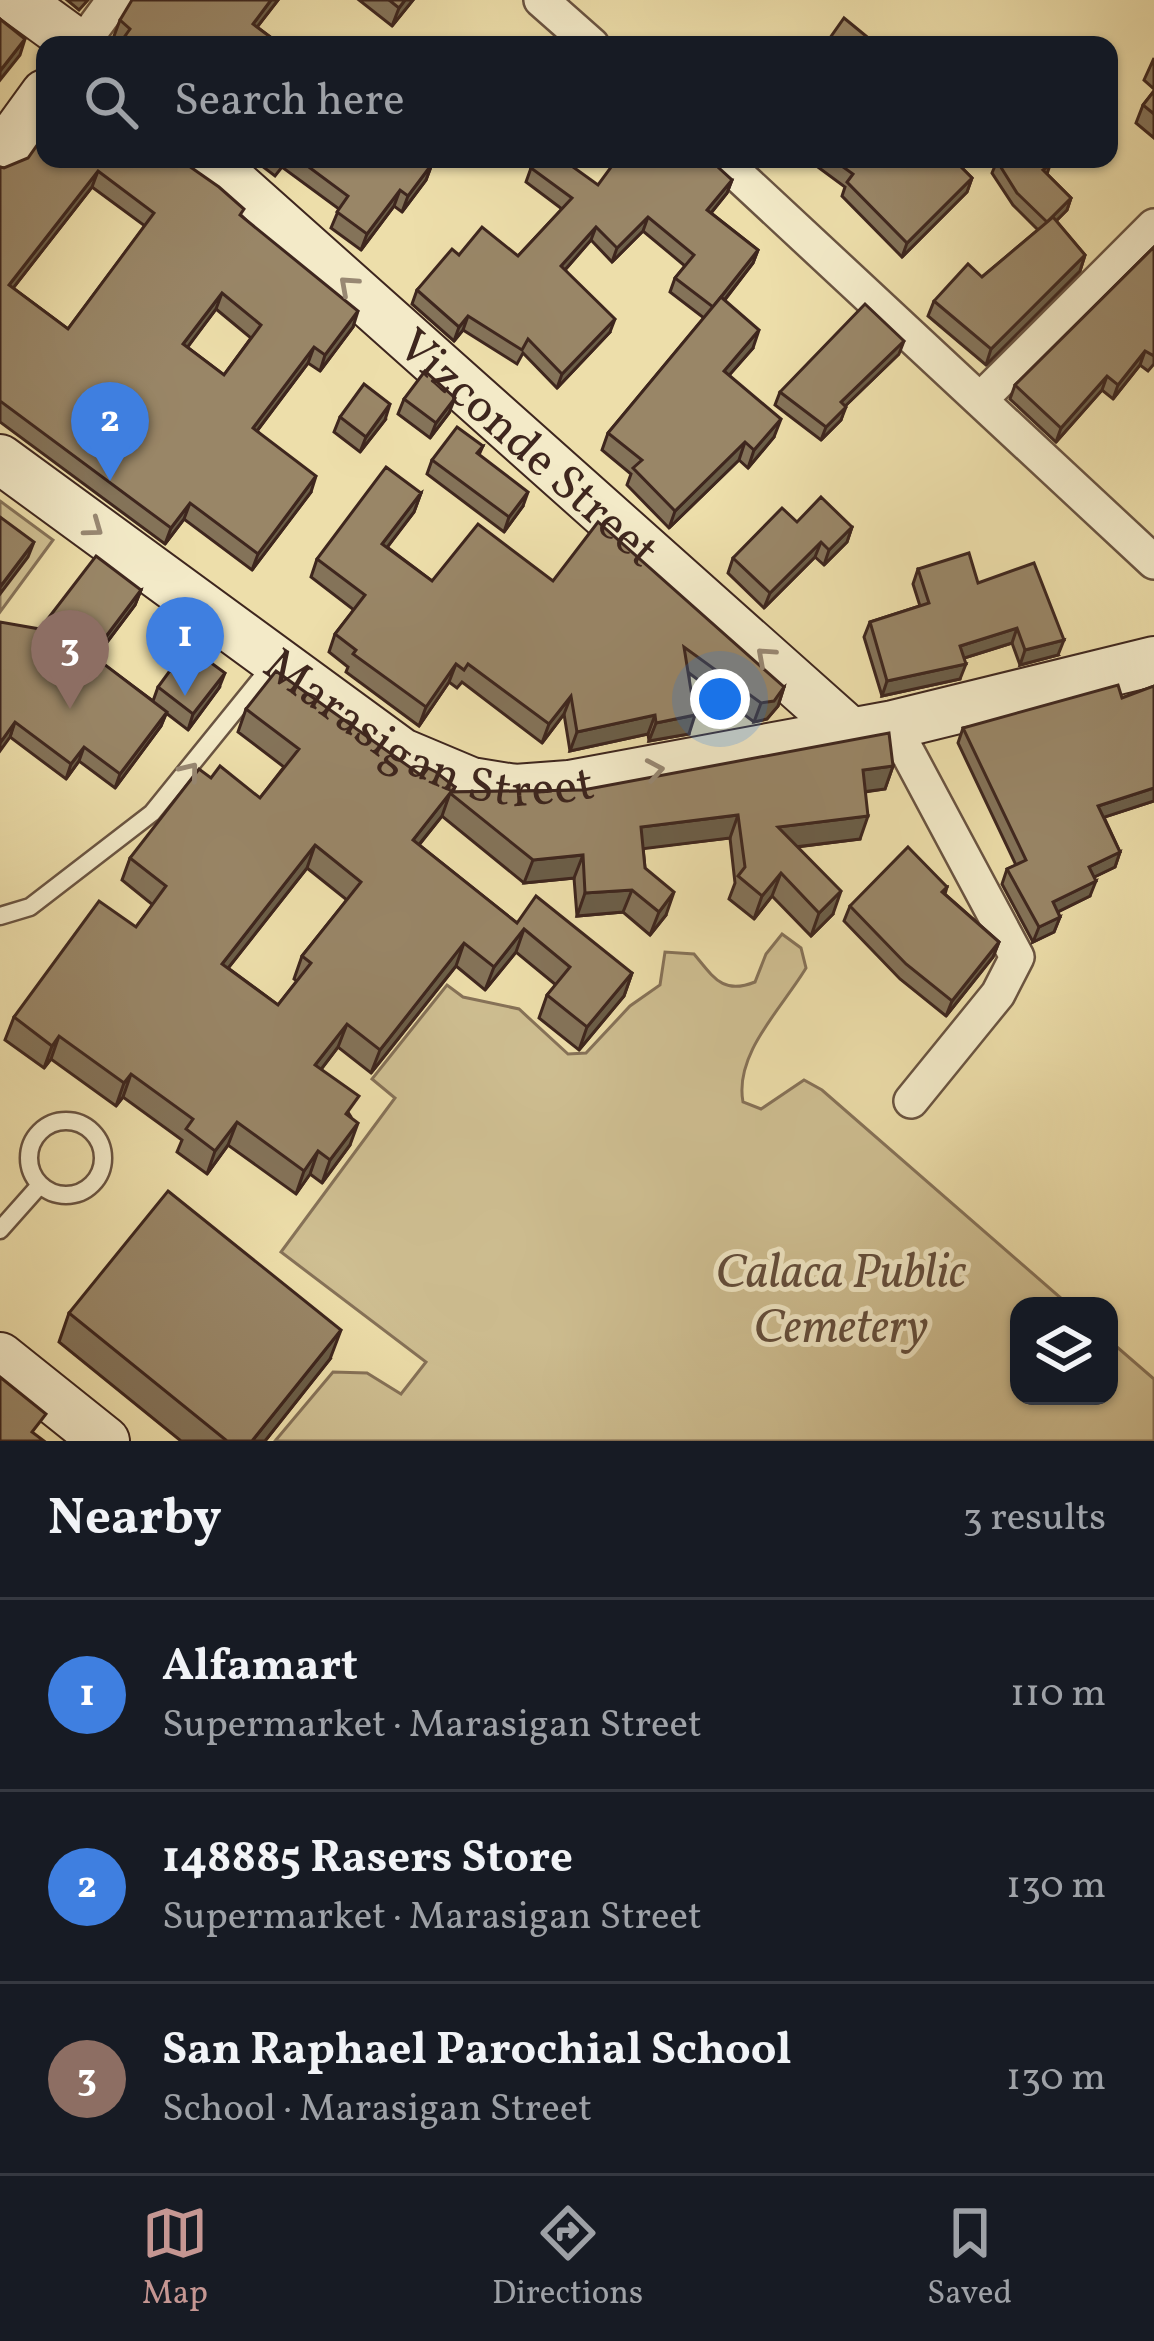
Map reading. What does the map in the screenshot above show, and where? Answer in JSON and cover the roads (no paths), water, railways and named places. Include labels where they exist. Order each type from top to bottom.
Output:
[{"type":"street","points":[[17,0],[67,36]]},
{"type":"street","points":[[87,36],[114,0]]},
{"type":"street","points":[[541,0],[582,36]]},
{"type":"street","points":[[0,156],[36,106]]},
{"type":"street","name":"Vizconde Street","points":[[217,168],[873,730]]},
{"type":"street","points":[[731,168],[1154,562]]},
{"type":"street","points":[[981,400],[1154,226]]},
{"type":"street","name":"Marasigan Street","points":[[0,459],[402,754],[445,774],[493,786],[569,785],[873,730],[1154,661]]},
{"type":"street","points":[[873,730],[1017,957],[1013,973],[911,1101]]},
{"type":"street","points":[[0,1357],[105,1441]]},
{"type":"lane","points":[[0,916],[30,908],[105,852],[176,788],[274,661]]},
{"type":"lane","points":[[68,1121],[89,1130],[103,1162],[93,1183],[61,1195],[40,1185],[28,1162],[34,1138],[55,1123],[68,1121]]},
{"type":"lane","points":[[0,1230],[40,1185]]},
{"type":"place","name":"148885 Rasers Store","points":[[110,481]]},
{"type":"place","name":"Alfamart","points":[[185,696]]},
{"type":"place","name":"San Raphael Parochial School","points":[[70,709]]},
{"type":"park label","name":"Calaca Public Cemetery","points":[[841,1298]]}]
